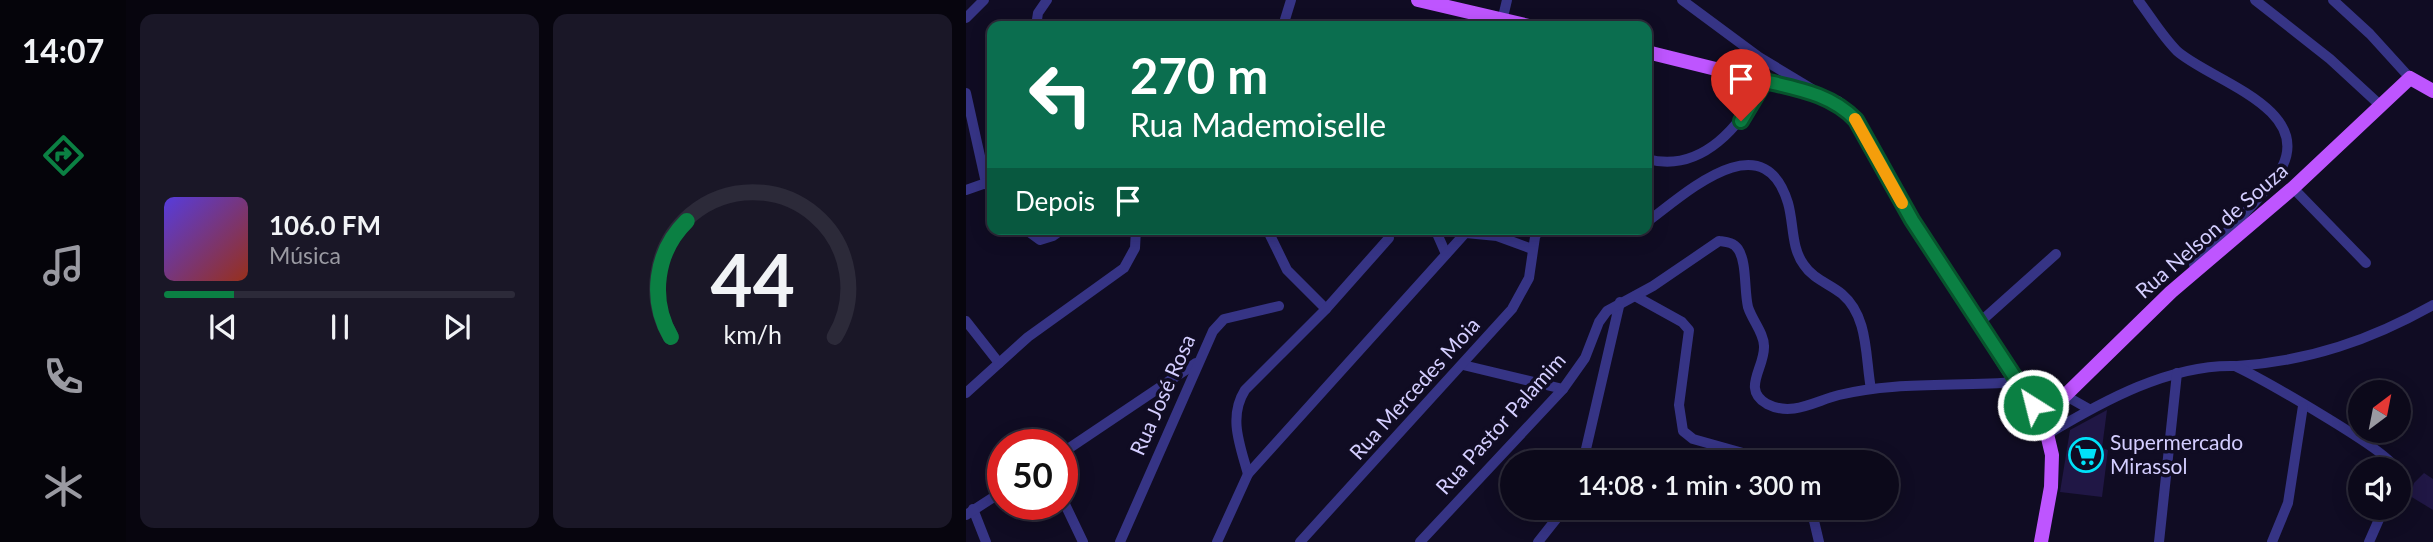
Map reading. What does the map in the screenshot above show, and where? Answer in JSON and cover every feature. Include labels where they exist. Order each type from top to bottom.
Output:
[{"type":"main road","points":[[1418,0],[1502,21]]},
{"type":"main road","points":[[1652,53],[1827,98],[1856,120],[1912,220],[2015,382],[2043,417],[2052,455],[2051,487],[2041,542]]},
{"type":"main road","points":[[2410,78],[2433,91]]},
{"type":"main road","name":"Rua Nelson de Souza","points":[[2043,417],[2171,292],[2293,188],[2410,78]]},
{"type":"street","points":[[966,18],[984,0]]},
{"type":"street","points":[[1037,21],[1038,13],[1047,0]]},
{"type":"street","points":[[1285,21],[1291,0]]},
{"type":"street","points":[[1502,21],[1507,0]]},
{"type":"street","points":[[1682,0],[1759,57],[1827,98]]},
{"type":"street","points":[[2138,0],[2178,52],[2276,115],[2286,141],[2287,154],[2276,175],[2171,292]]},
{"type":"street","points":[[2255,0],[2330,59],[2381,106]]},
{"type":"street","points":[[2333,0],[2370,34],[2410,78]]},
{"type":"street","points":[[1652,160],[1682,160],[1722,140],[1741,121],[1765,81]]},
{"type":"street","points":[[966,93],[987,179]]},
{"type":"street","points":[[1652,218],[1688,190],[1724,168],[1738,165],[1764,170],[1783,189],[1791,215],[1794,244],[1803,265],[1846,298],[1861,319],[1871,389]]},
{"type":"street","points":[[966,190],[987,187]]},
{"type":"street","points":[[2293,188],[2366,263]]},
{"type":"street","points":[[1034,235],[1040,240],[1054,235]]},
{"type":"street","points":[[966,393],[1063,310],[1124,268],[1135,248],[1136,235]]},
{"type":"street","points":[[1270,235],[1287,270],[1326,309]]},
{"type":"street","points":[[1438,235],[1446,254]]},
{"type":"street","points":[[1217,542],[1248,474],[1464,235]]},
{"type":"street","points":[[1491,235],[1532,249]]},
{"type":"street","name":"Rua Mercedes Moia","points":[[1300,542],[1463,365],[1523,293],[1530,278],[1532,249],[1537,235]]},
{"type":"street","points":[[1248,474],[1236,425],[1237,402],[1271,362],[1326,309],[1389,238]]},
{"type":"street","name":"Rua Pastor Palamim","points":[[1420,542],[1563,389],[1585,358],[1603,316],[1620,302],[1662,280],[1709,246],[1719,242],[1731,243],[1740,251],[1749,309],[1764,343],[1753,385],[1757,396],[1766,403],[1786,410],[1871,389],[2015,382]]},
{"type":"street","points":[[1979,323],[2056,254]]},
{"type":"street","points":[[1634,296],[1682,322],[1689,330],[1679,405],[1683,431],[1693,439],[1732,450]]},
{"type":"street","points":[[1586,450],[1620,302]]},
{"type":"street","points":[[2048,434],[2089,409],[2177,373],[2216,365],[2235,366],[2333,351],[2405,321],[2433,304]]},
{"type":"street","name":"Rua José Rosa","points":[[1120,542],[1196,363],[1213,331],[1224,319],[1279,306]]},
{"type":"street","points":[[966,321],[999,363]]},
{"type":"street","points":[[1078,442],[1196,363]]},
{"type":"street","points":[[1463,365],[1563,389]]},
{"type":"street","points":[[2235,366],[2386,457]]},
{"type":"street","points":[[2159,542],[2177,373]]},
{"type":"street","points":[[2066,397],[2089,409]]},
{"type":"street","points":[[2273,542],[2288,503],[2303,406]]},
{"type":"street","points":[[986,542],[970,512],[987,501]]},
{"type":"street","points":[[1072,520],[1083,542]]},
{"type":"street","points":[[1538,542],[1555,520]]},
{"type":"street","points":[[1814,520],[1819,542]]},
{"type":"street","points":[[2369,542],[2379,520]]},
{"type":"building","name":"Supermercado Mirassol","points":[[2107,410],[2102,448],[2108,450],[2102,497],[2060,492],[2070,430]]},
{"type":"building","points":[[2424,473],[2433,479],[2433,510],[2411,497],[2414,483]]},
{"type":"slow traffic","points":[[1855,119],[1902,203]]},
{"type":"place","name":"Supermercado Mirassol","points":[[2086,455]]},
{"type":"route","points":[[1741,121],[1765,81],[1813,93],[1847,110],[1856,120],[1912,220],[2015,382],[2033,405]]}]
